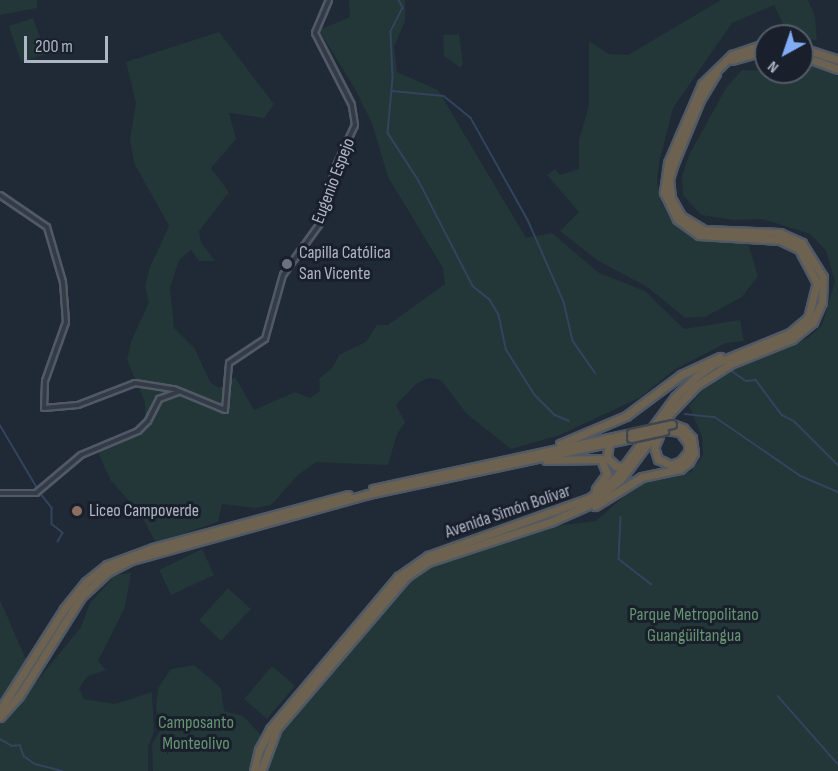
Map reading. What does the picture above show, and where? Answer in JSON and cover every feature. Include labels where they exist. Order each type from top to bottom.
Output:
[{"type":"highway","name":"Avenida Simón Bolívar","points":[[581,506],[624,467],[687,385],[714,364],[790,333],[808,318],[818,290],[815,272],[804,255],[789,243],[707,237],[691,231],[672,212],[663,182],[702,84],[732,55],[754,47]]},
{"type":"highway","points":[[814,52],[838,60]]},
{"type":"highway","name":"Avenida Simón Bolívar","points":[[254,771],[259,750],[270,729],[340,648],[399,585],[428,562],[581,506],[621,479],[671,412],[710,375],[802,332],[822,302],[823,277],[802,243],[780,233],[704,230],[681,216],[671,198],[671,172],[712,77],[737,57],[754,53]]},
{"type":"highway","points":[[814,60],[838,69]]},
{"type":"highway","points":[[535,453],[626,416],[694,367],[742,351]]},
{"type":"highway","points":[[669,427],[680,432],[688,442],[685,457],[676,464],[662,462],[654,451],[671,412]]},
{"type":"highway","points":[[0,710],[77,593],[96,574],[118,559],[315,503],[535,453],[669,427],[683,428],[692,438],[694,453],[689,462],[680,469],[642,477],[609,499],[581,506]]},
{"type":"highway","points":[[0,717],[19,696],[81,597],[120,565],[368,494],[609,443],[631,435]]},
{"type":"highway","points":[[609,443],[607,458],[616,466],[624,467]]},
{"type":"highway","points":[[522,462],[601,459],[608,470],[606,477],[581,506]]},
{"type":"highway","name":"Avenida Simón Bolívar","points":[[261,771],[277,728],[340,648]]},
{"type":"street","name":"Eugenio Espejo","points":[[0,195],[47,227],[63,282],[66,322],[46,377],[44,408],[78,405],[135,383],[182,392],[225,410],[229,363],[265,339],[284,275],[324,214],[335,168],[356,120],[315,33],[329,0]]},
{"type":"street","points":[[0,493],[36,493],[81,455],[138,431],[163,396],[182,392]]},
{"type":"green space","points":[[0,0],[37,0],[37,8],[0,15]]},
{"type":"green space","points":[[349,0],[405,0],[405,21],[394,47],[397,72],[438,90],[526,238],[552,233],[599,273],[645,291],[684,329],[740,320],[744,341],[726,343],[674,370],[641,397],[560,435],[511,449],[466,413],[441,380],[428,378],[416,384],[396,405],[405,422],[397,434],[388,465],[316,462],[298,475],[271,505],[256,508],[222,504],[218,522],[156,543],[140,513],[111,481],[99,455],[98,444],[131,431],[145,419],[145,402],[127,360],[131,342],[149,302],[145,286],[150,267],[169,226],[134,163],[130,140],[136,103],[126,62],[219,32],[274,104],[264,118],[229,113],[236,139],[211,168],[229,192],[199,231],[201,242],[215,261],[199,261],[191,250],[179,260],[170,288],[174,328],[195,349],[210,382],[219,388],[235,377],[254,410],[295,392],[310,398],[320,391],[319,379],[332,368],[339,355],[366,342],[377,325],[388,325],[445,284],[443,268],[388,177],[372,123],[355,89],[319,30],[350,17]]},
{"type":"green space","points":[[721,0],[808,0],[815,16],[817,41],[814,40],[814,24],[783,24],[774,5],[732,23],[673,108],[659,163],[657,182],[661,202],[670,219],[696,240],[748,243],[758,276],[742,297],[705,317],[685,318],[649,288],[597,260],[560,231],[579,212],[547,175],[555,169],[560,175],[579,169],[579,140],[589,106],[589,41],[609,54],[628,55]]},
{"type":"green space","points":[[33,18],[46,54],[21,62],[9,26]]},
{"type":"green space","points":[[459,34],[463,63],[461,68],[444,56],[443,35]]},
{"type":"green space","name":"Parque Metropolitano Guangüiltangua","points":[[814,67],[838,76],[838,771],[267,771],[269,756],[284,726],[411,580],[431,566],[464,554],[555,526],[596,521],[639,483],[691,472],[703,455],[702,436],[689,406],[706,386],[735,369],[808,338],[822,325],[835,282],[826,250],[810,234],[763,219],[734,220],[701,215],[683,195],[682,176],[689,155],[726,88],[742,70],[754,70],[754,84],[814,84]]},
{"type":"green space","points":[[202,549],[214,575],[171,595],[159,570]]},
{"type":"green space","points":[[131,573],[125,607],[98,661],[106,670],[88,676],[79,688],[84,699],[115,704],[152,692],[154,732],[148,747],[148,771],[0,771],[0,600],[36,682],[81,627],[90,603],[115,575]]},
{"type":"green space","points":[[228,588],[251,609],[221,641],[199,620]]},
{"type":"green space","name":"Camposanto Monteolivo","points":[[194,665],[221,688],[224,711],[243,716],[261,735],[250,771],[153,771],[152,744],[160,730],[156,706],[158,688],[171,669]]},
{"type":"green space","points":[[272,666],[295,686],[267,719],[244,699]]},
{"type":"waterway","points":[[399,0],[403,8],[391,32],[393,78],[388,133],[419,181],[473,286],[490,300],[499,315],[506,349],[535,395],[555,415],[569,421]]},
{"type":"waterway","points":[[392,91],[444,96],[471,118],[528,220],[564,302],[573,341],[595,373]]},
{"type":"waterway","points":[[729,369],[746,381],[756,380],[782,415],[794,421],[838,465]]},
{"type":"waterway","points":[[685,414],[715,417],[801,476],[838,492]]},
{"type":"waterway","points":[[0,425],[38,489]]},
{"type":"waterway","points":[[41,494],[52,508],[52,524],[63,533],[58,542]]},
{"type":"waterway","points":[[621,517],[619,559],[651,584]]},
{"type":"waterway","points":[[778,696],[838,764]]},
{"type":"waterway","points":[[0,739],[12,746],[20,745],[24,756],[35,764],[63,771]]},
{"type":"place","name":"Capilla Católica San Vicente","points":[[287,264]]},
{"type":"place","name":"Liceo Campoverde","points":[[77,511]]}]
